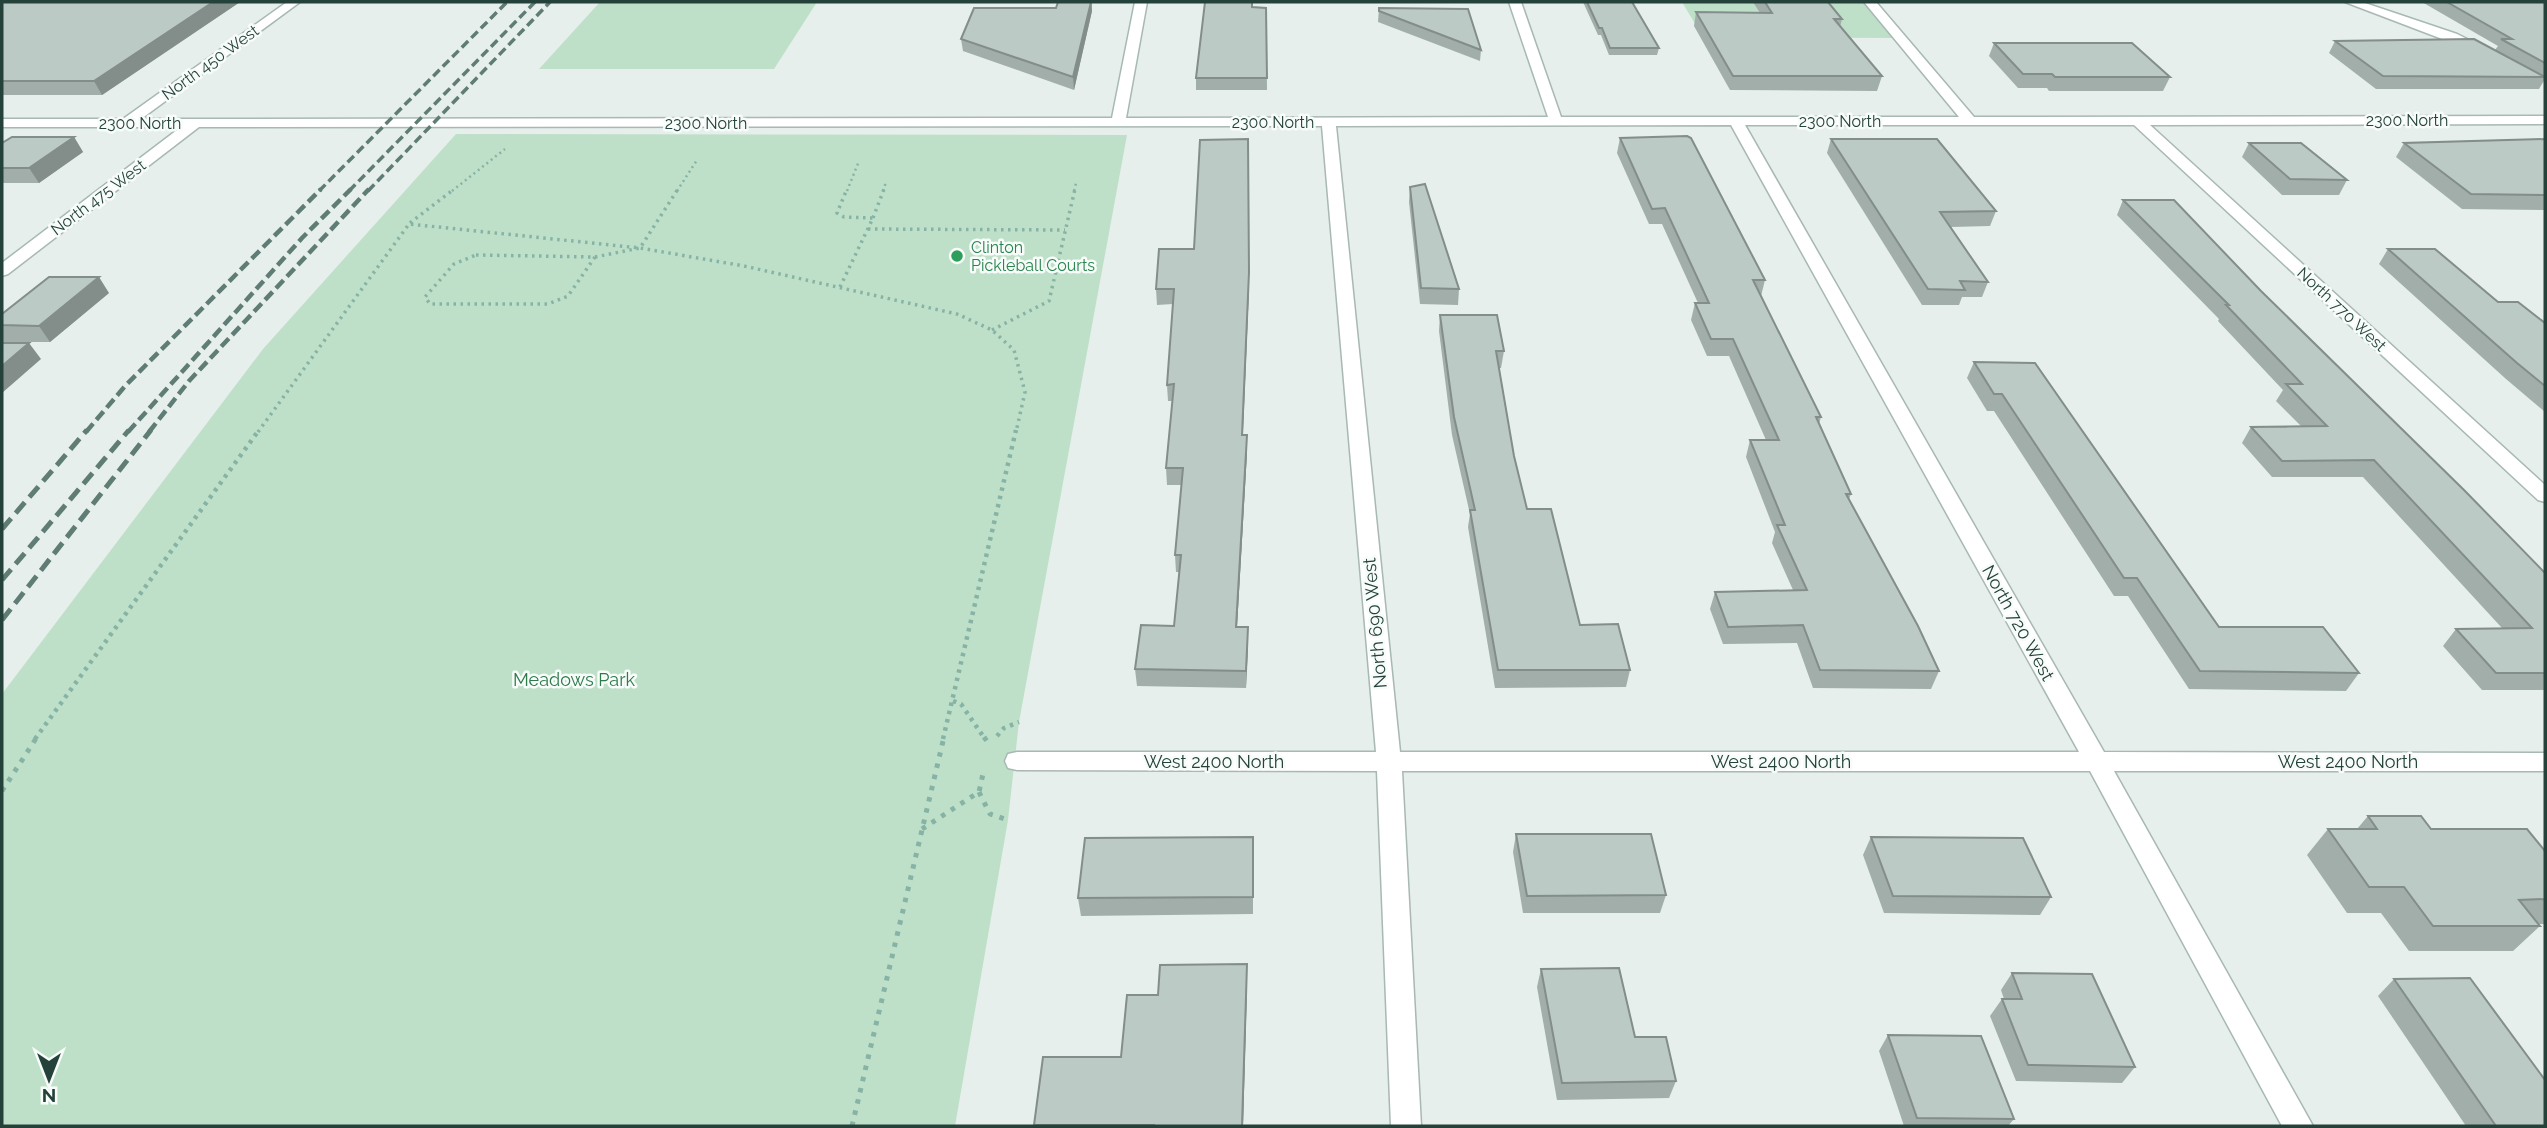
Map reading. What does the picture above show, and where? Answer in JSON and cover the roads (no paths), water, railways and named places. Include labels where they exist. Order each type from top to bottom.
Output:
[{"type":"street","name":"North 450 West","points":[[126,123],[294,2]]},
{"type":"street","points":[[1118,122],[1141,2]]},
{"type":"street","points":[[1515,2],[1556,121]]},
{"type":"street","points":[[1870,2],[1970,121]]},
{"type":"street","points":[[2351,2],[2453,37],[2497,57]]},
{"type":"street","name":"North 720 West","points":[[1735,121],[2097,762],[2298,1126]]},
{"type":"street","name":"North 770 West","points":[[2138,121],[2545,496]]},
{"type":"street","name":"2300 North","points":[[2,123],[2544,121]]},
{"type":"street","name":"North 690 West","points":[[1329,122],[1389,762],[1406,1126]]},
{"type":"street","name":"North 475 West","points":[[2,271],[195,123]]},
{"type":"street","name":"West 2400 North","points":[[1017,761],[2545,762]]},
{"type":"railway","points":[[319,191],[507,2]]},
{"type":"railway","points":[[349,191],[535,2]]},
{"type":"railway","points":[[368,191],[550,2]]},
{"type":"railway","points":[[86,432],[126,385],[321,189]]},
{"type":"railway","points":[[149,432],[189,381],[369,189]]},
{"type":"railway","points":[[128,432],[302,238],[349,191]]},
{"type":"railway","points":[[2,529],[87,430]]},
{"type":"railway","points":[[2,580],[129,430]]},
{"type":"railway","points":[[2,620],[151,430]]},
{"type":"place","name":"Clinton Pickleball Courts","points":[[957,256]]},
{"type":"park label","name":"Meadows Park","points":[[574,680]]}]
